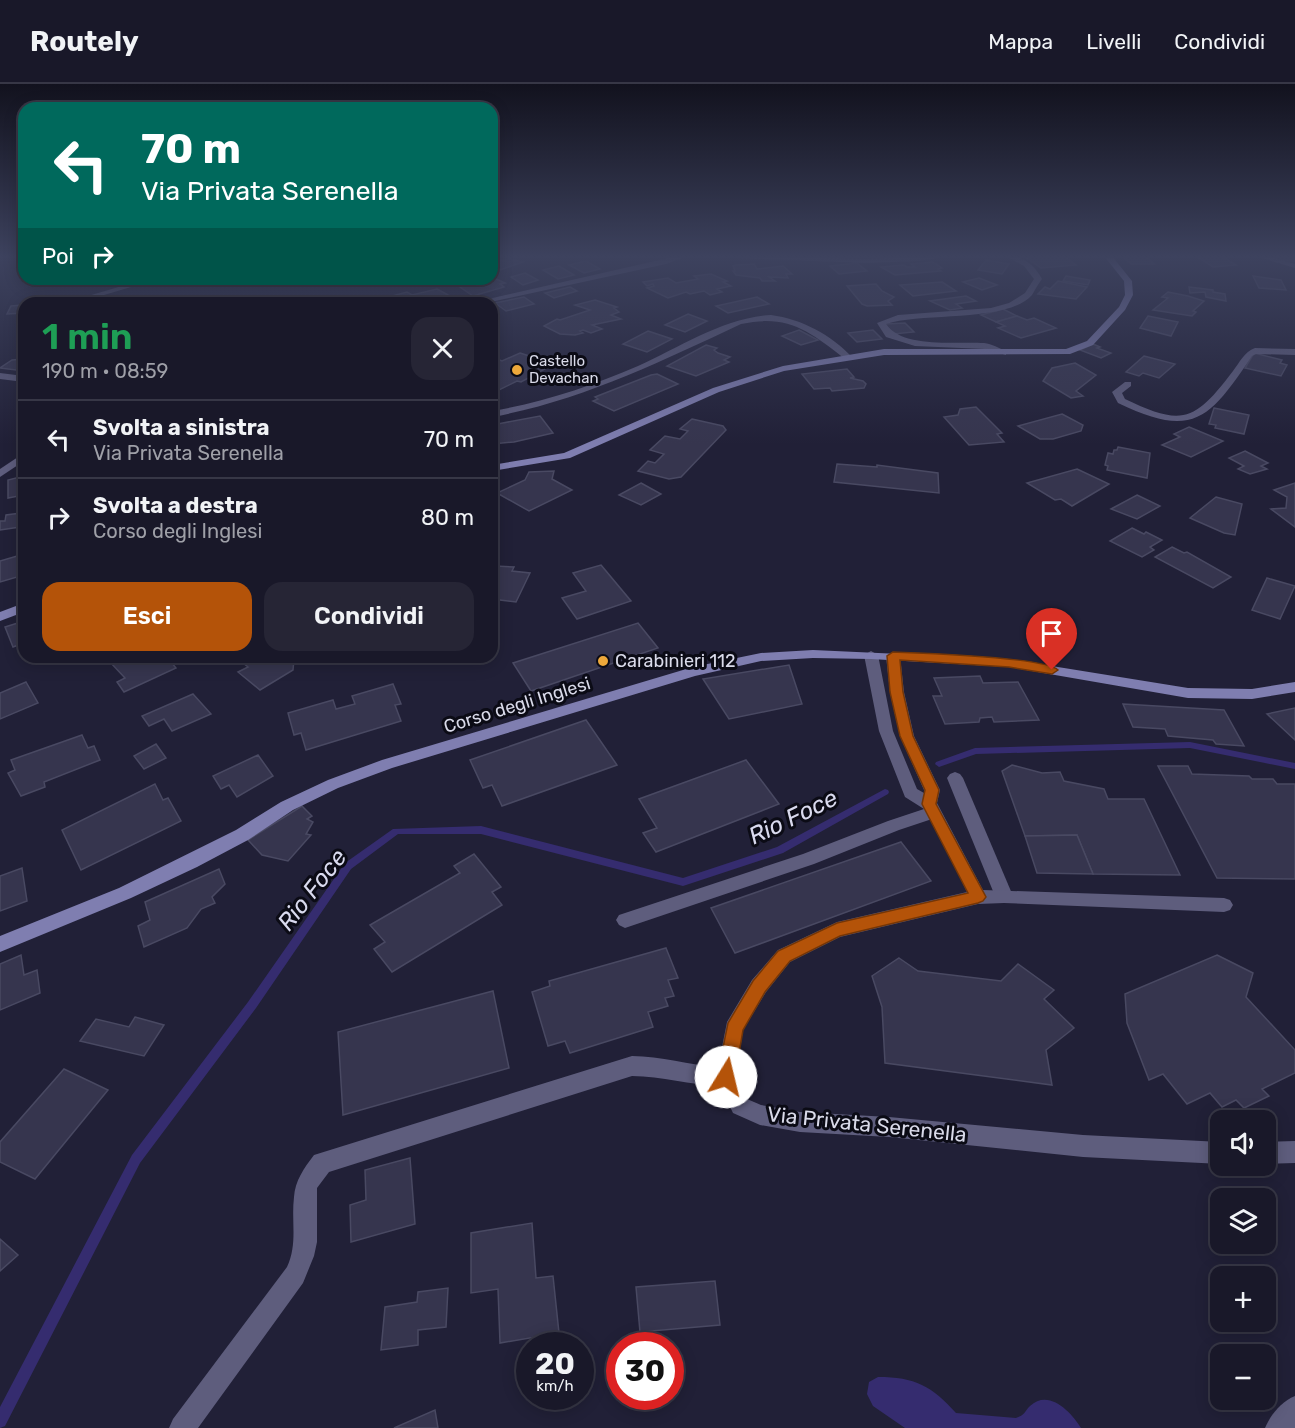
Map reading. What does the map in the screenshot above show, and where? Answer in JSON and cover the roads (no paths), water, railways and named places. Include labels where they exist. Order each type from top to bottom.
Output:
[{"type":"main road","points":[[498,467],[566,456],[716,390],[783,369],[884,352],[1067,352],[1090,343],[1112,319]]},
{"type":"main road","points":[[0,617],[18,610]]},
{"type":"main road","name":"Corso degli Inglesi","points":[[0,944],[181,867],[242,835],[287,806],[333,784],[387,764],[693,672],[761,657],[813,654],[871,655],[1009,663],[1188,693],[1252,694],[1295,687]]},
{"type":"street","points":[[498,413],[532,407],[630,372],[748,319]]},
{"type":"street","points":[[787,319],[815,330],[848,357]]},
{"type":"street","points":[[890,319],[881,323],[889,335],[915,343],[986,345],[1003,353]]},
{"type":"street","points":[[1128,384],[1118,392],[1121,401],[1146,413],[1173,419],[1194,417],[1216,398],[1249,354],[1255,351],[1295,352]]},
{"type":"street","points":[[0,376],[18,378]]},
{"type":"street","points":[[0,474],[18,460]]},
{"type":"street","points":[[871,655],[886,731],[911,793],[932,808],[978,897]]},
{"type":"street","points":[[893,656],[897,692],[907,736],[932,790],[932,808]]},
{"type":"street","points":[[955,778],[1004,896]]},
{"type":"street","points":[[625,920],[808,859],[932,808]]},
{"type":"street","points":[[182,1428],[284,1292],[302,1261],[308,1240],[302,1200],[311,1174],[322,1163],[632,1066],[655,1066],[694,1075],[726,1077],[734,1028],[759,986],[784,956],[837,930],[978,897],[1004,896],[1224,905]]},
{"type":"street","name":"Via Privata Serenella","points":[[726,1077],[740,1106],[760,1115],[800,1122],[889,1127],[1083,1146],[1210,1152]]},
{"type":"street","points":[[1276,1153],[1295,1152]]},
{"type":"street","points":[[1278,1428],[1295,1409]]},
{"type":"waterway","name":"Rio Foce","points":[[939,764],[975,751],[1190,745],[1295,766]]},
{"type":"waterway","name":"Rio Foce","points":[[0,1421],[136,1159],[252,1005],[348,866],[396,831],[481,830],[683,882],[780,850],[885,792]]},
{"type":"place","name":"Castello Devachan","points":[[517,370]]},
{"type":"place","name":"Carabinieri 112","points":[[603,661]]}]
